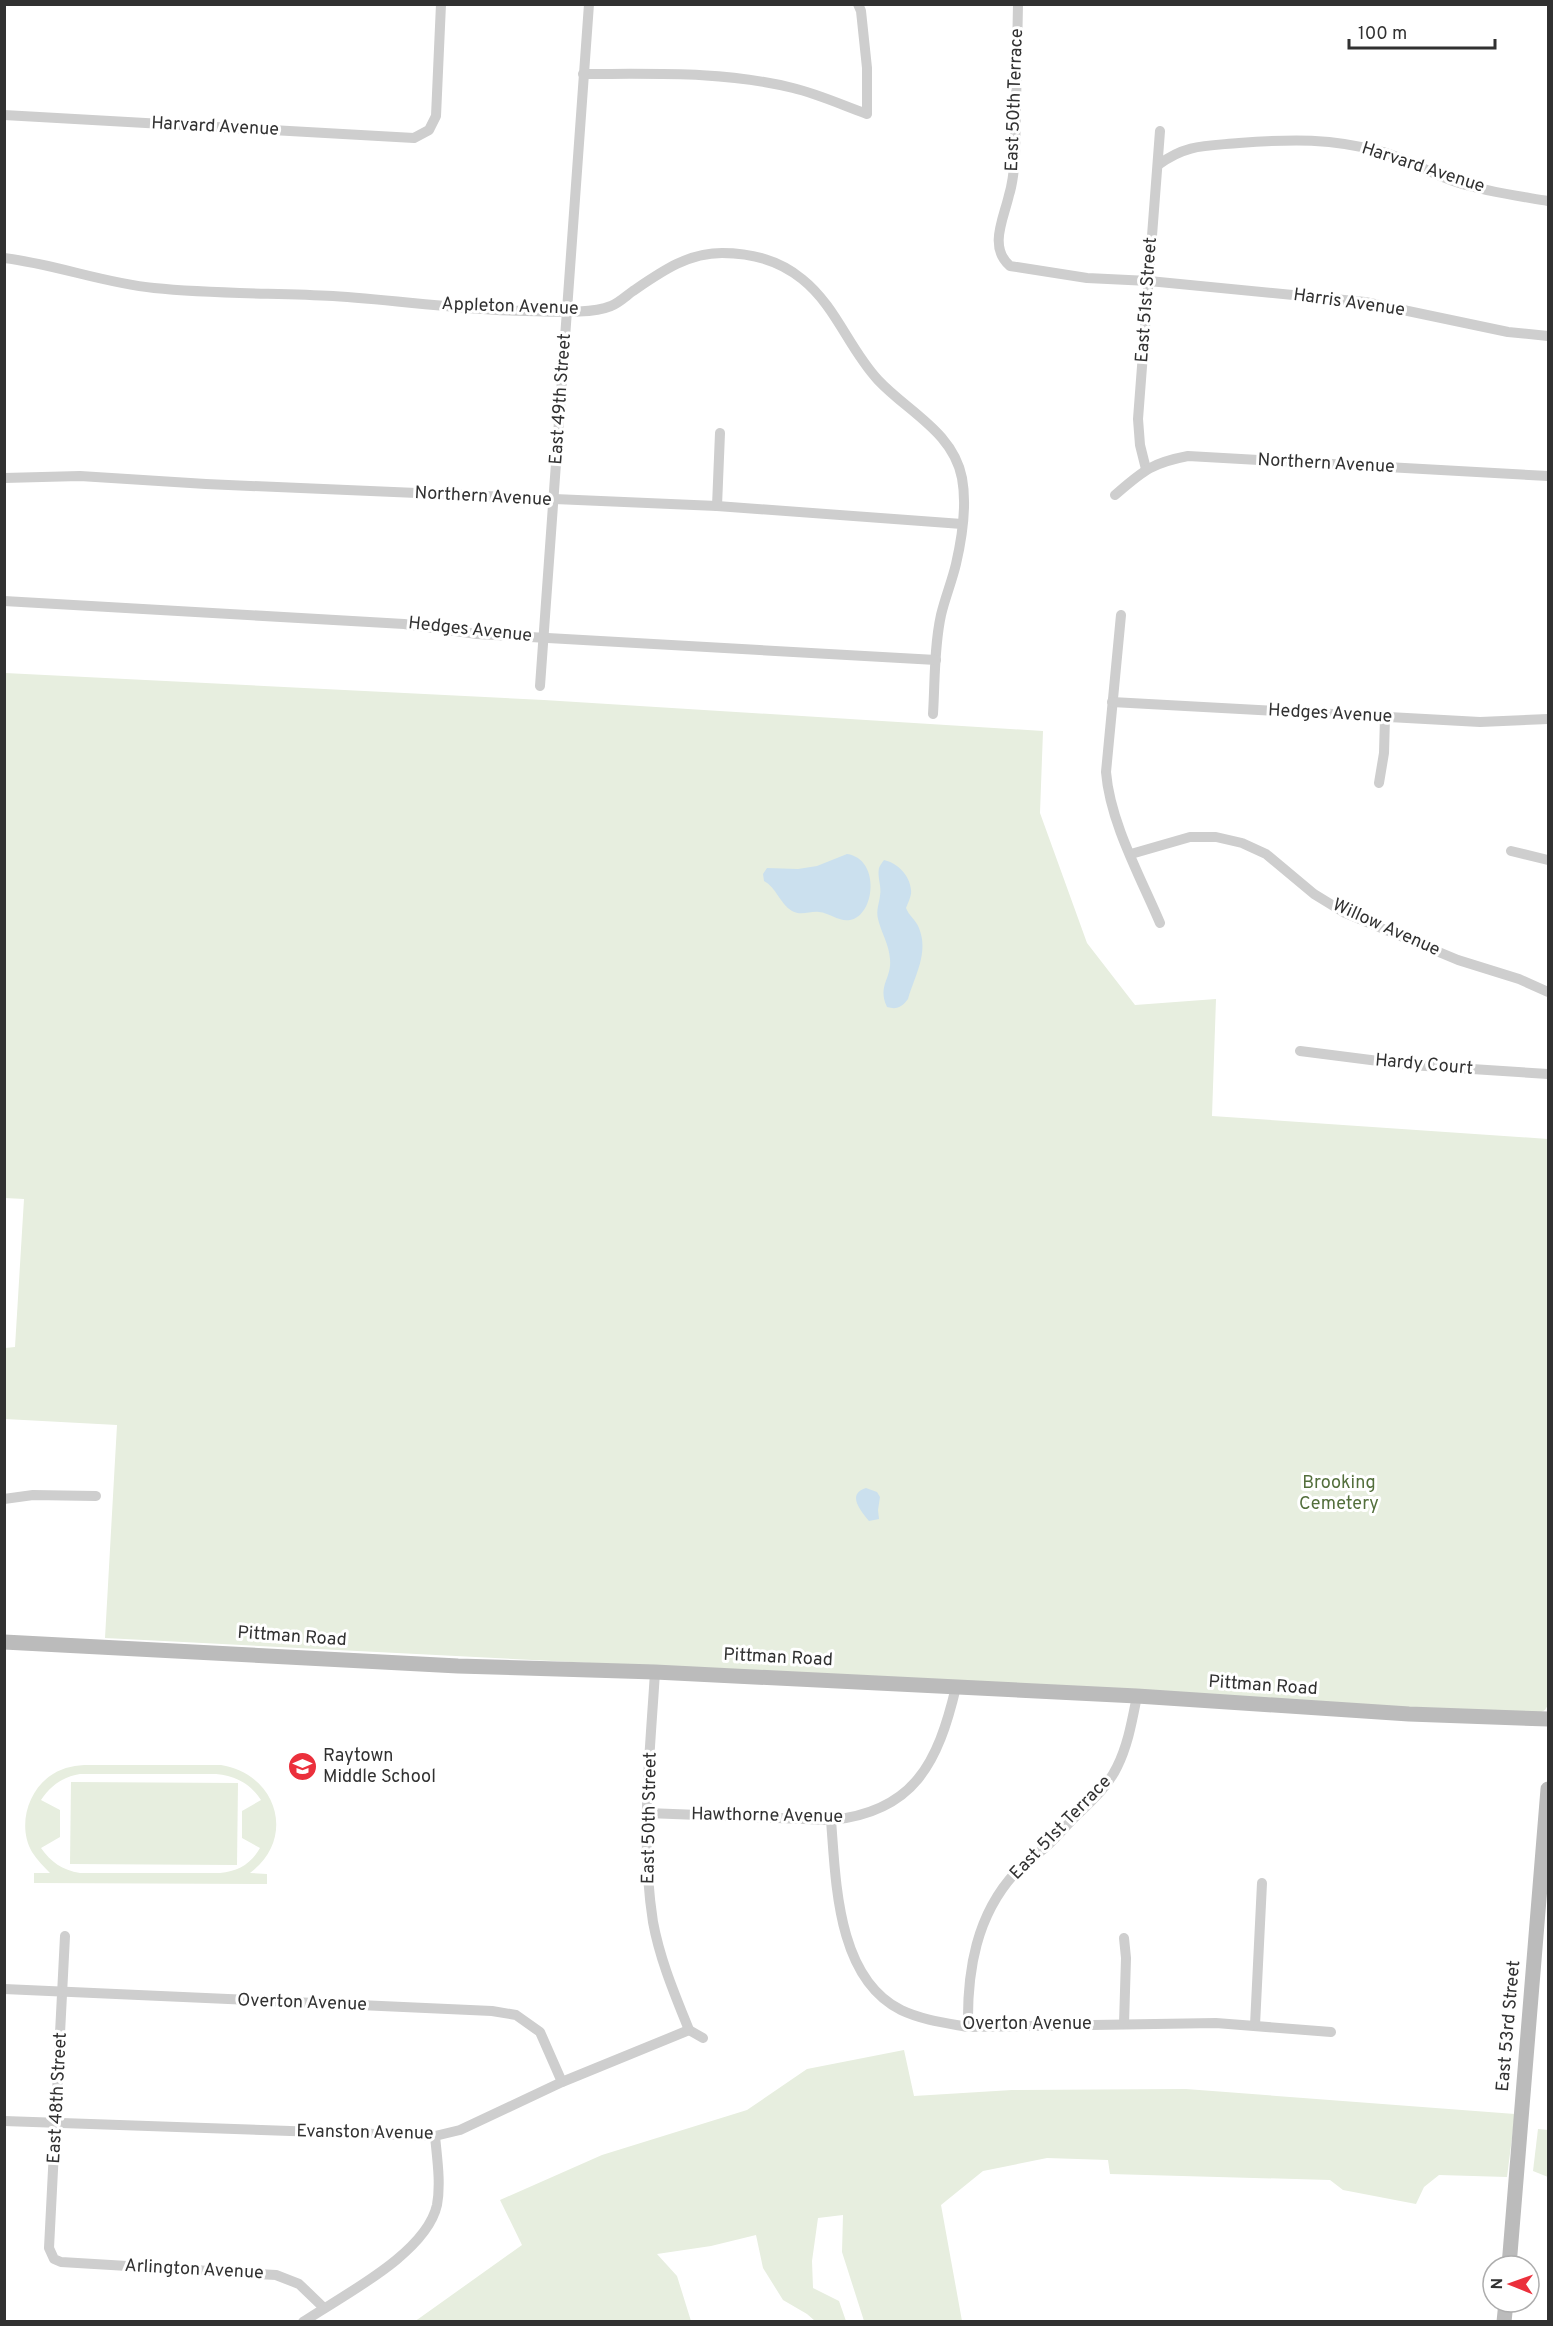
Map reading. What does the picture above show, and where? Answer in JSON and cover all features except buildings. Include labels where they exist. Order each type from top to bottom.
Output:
[{"type":"street","name":"Harvard Avenue","points":[[4,115],[414,138],[429,130],[436,116],[441,4]]},
{"type":"street","name":"East 49th Street","points":[[540,686],[589,4]]},
{"type":"street","points":[[583,74],[693,74],[736,78],[794,88],[867,114],[867,68],[861,10],[858,4]]},
{"type":"street","name":"East 50th Terrace","points":[[1018,4],[1015,157],[1013,182],[1000,221],[999,243],[1003,260],[1011,266],[1052,274],[1086,278],[1149,280]]},
{"type":"street","name":"East 51st Street","points":[[1146,469],[1140,445],[1138,419],[1161,131]]},
{"type":"street","name":"Harvard Avenue","points":[[1158,165],[1173,153],[1193,147],[1295,139],[1313,140],[1382,152],[1458,183],[1548,201]]},
{"type":"street","name":"Appleton Avenue","points":[[4,258],[57,267],[114,282],[154,288],[335,296],[522,311],[593,311],[612,306],[666,268],[697,256],[719,253],[762,257],[782,265],[804,280],[825,303],[858,356],[876,378],[938,432],[946,442],[956,459],[962,477],[964,497],[962,524]]},
{"type":"street","name":"Harris Avenue","points":[[1149,280],[1365,302],[1508,332],[1548,336]]},
{"type":"street","points":[[717,506],[720,433]]},
{"type":"street","name":"Northern Avenue","points":[[1115,495],[1146,469],[1167,460],[1188,456],[1548,476]]},
{"type":"street","name":"Northern Avenue","points":[[4,478],[80,476],[554,501],[717,506],[962,524]]},
{"type":"street","points":[[933,714],[941,616],[957,561],[962,524]]},
{"type":"street","name":"Hedges Avenue","points":[[4,601],[404,624],[477,634],[936,660]]},
{"type":"street","points":[[1121,615],[1106,772],[1107,782],[1114,813],[1160,922]]},
{"type":"street","name":"Hedges Avenue","points":[[1112,702],[1480,722],[1548,718]]},
{"type":"street","points":[[1379,783],[1384,753],[1385,717]]},
{"type":"street","name":"Willow Avenue","points":[[1131,854],[1190,837],[1216,837],[1242,843],[1266,854],[1314,894],[1345,913],[1458,960],[1519,979],[1548,992]]},
{"type":"street","points":[[1511,851],[1548,860]]},
{"type":"street","name":"Hardy Court","points":[[1300,1051],[1410,1065],[1548,1074]]},
{"type":"street","points":[[4,1499],[33,1495],[96,1496]]},
{"type":"street","name":"Pittman Road","points":[[4,1642],[458,1666],[655,1672],[1137,1696],[1409,1714],[1548,1719]]},
{"type":"street","name":"East 50th Street","points":[[655,1672],[647,1813],[647,1872],[654,1924],[667,1975],[689,2030]]},
{"type":"street","name":"Hawthorne Avenue","points":[[647,1813],[831,1820],[853,1818],[878,1810],[892,1804],[912,1786],[928,1766],[940,1743],[956,1687]]},
{"type":"street","name":"East 51st Terrace","points":[[969,2026],[968,1995],[971,1967],[978,1940],[991,1908],[1002,1888],[1017,1871],[1047,1846],[1107,1785],[1127,1744],[1137,1696]]},
{"type":"street","name":"East 53rd Street","points":[[1510,2254],[1548,1789]]},
{"type":"street","name":"Overton Avenue","points":[[831,1820],[836,1884],[853,1955],[864,1978],[881,1996],[902,2010],[934,2021],[969,2026],[1216,2023],[1331,2031]]},
{"type":"street","points":[[1255,2025],[1262,1883]]},
{"type":"street","name":"East 48th Street","points":[[54,2259],[49,2248],[65,1936]]},
{"type":"street","points":[[1124,1938],[1126,1958],[1124,2024]]},
{"type":"street","name":"Overton Avenue","points":[[4,1989],[500,2012],[516,2015],[540,2032],[562,2082]]},
{"type":"street","points":[[689,2030],[703,2038]]},
{"type":"street","name":"Evanston Avenue","points":[[4,2121],[435,2136],[460,2130],[562,2082],[689,2030]]},
{"type":"street","points":[[303,2322],[402,2256],[427,2226],[437,2206],[439,2178],[435,2136]]},
{"type":"street","name":"Arlington Avenue","points":[[54,2259],[62,2262],[276,2275],[300,2284],[324,2308]]},
{"type":"green space","name":"Brooking Cemetery","points":[[5,673],[544,700],[1043,731],[1040,813],[1087,943],[1135,1005],[1216,999],[1212,1116],[1548,1139],[1548,1705],[1545,1710],[1539,1713],[1393,1707],[105,1638],[117,1425],[5,1419],[5,1348],[15,1347],[24,1199],[5,1198]]},
{"type":"green space","points":[[84,1765],[221,1765],[240,1771],[256,1781],[267,1794],[274,1809],[276,1826],[273,1843],[265,1859],[250,1873],[267,1874],[267,1884],[34,1883],[34,1873],[50,1873],[32,1852],[25,1831],[25,1820],[31,1798],[44,1781],[53,1774],[66,1768]],"holes":[[[80,1774],[216,1774],[242,1781],[261,1800],[242,1811],[242,1838],[260,1848],[248,1862],[238,1868],[220,1873],[80,1873],[58,1865],[41,1848],[60,1837],[60,1810],[41,1800],[53,1786],[68,1777]]]},
{"type":"green space","points":[[71,1782],[238,1783],[237,1865],[70,1864]]},
{"type":"green space","points":[[904,2050],[914,2096],[1012,2090],[1186,2089],[1515,2114],[1507,2177],[1439,2175],[1424,2187],[1416,2204],[1343,2190],[1330,2180],[1110,2174],[1108,2160],[1047,2158],[983,2171],[941,2205],[962,2321],[864,2321],[842,2252],[843,2215],[818,2218],[812,2261],[813,2288],[839,2301],[846,2321],[815,2321],[783,2300],[763,2268],[756,2235],[711,2246],[657,2254],[677,2276],[691,2321],[414,2322],[522,2245],[500,2200],[602,2155],[747,2110],[807,2069]]},
{"type":"green space","points":[[1538,2129],[1548,2130],[1548,2177],[1533,2171]]},
{"type":"water","points":[[847,854],[858,858],[865,866],[871,887],[865,909],[850,920],[842,920],[819,912],[792,911],[764,881],[763,874],[767,868],[798,869],[817,866]]},
{"type":"water","points":[[884,860],[898,867],[908,879],[911,892],[906,908],[922,937],[920,964],[908,999],[896,1008],[887,1007],[884,999],[890,959],[877,916],[880,893],[879,867]]},
{"type":"water","points":[[866,1488],[877,1492],[880,1497],[879,1519],[869,1521],[857,1503],[857,1494]]},
{"type":"place","name":"Raytown Middle School","points":[[302,1766]]}]
